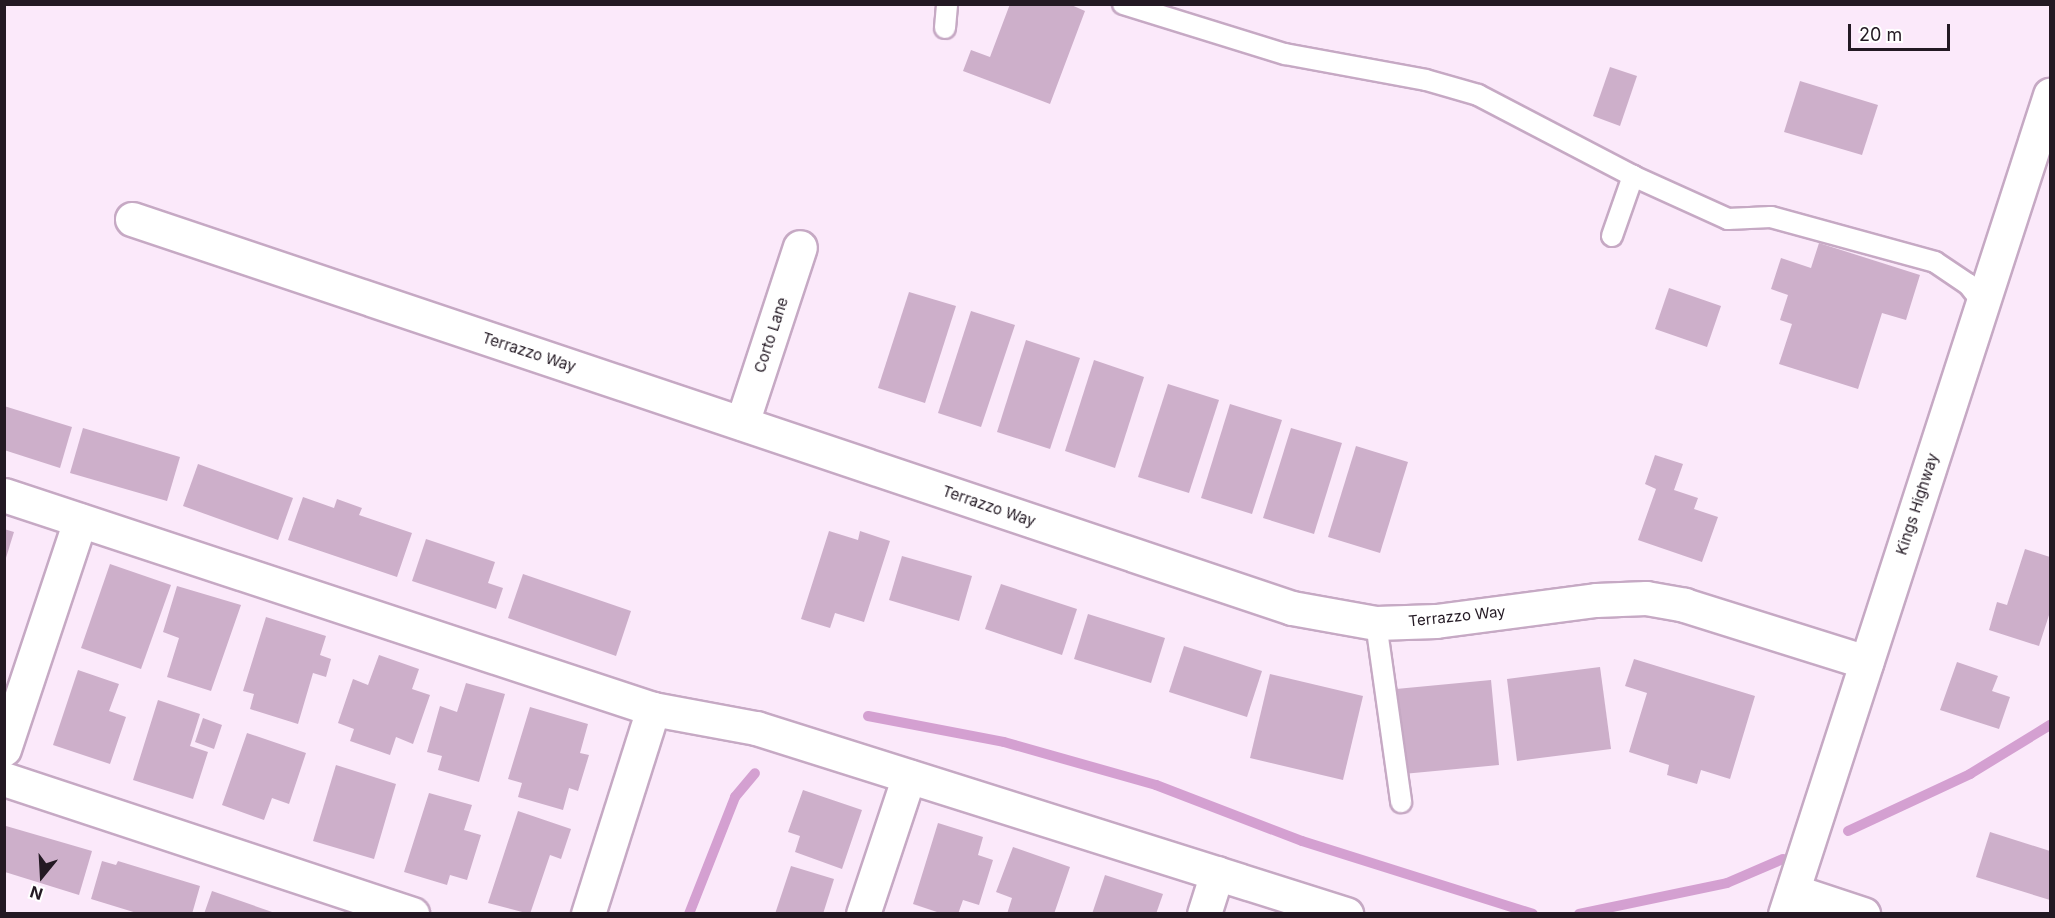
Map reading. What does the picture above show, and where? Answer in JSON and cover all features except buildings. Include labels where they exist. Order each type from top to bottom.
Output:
[{"type":"street","name":"Kings Highway","points":[[1789,902],[2050,95]]},
{"type":"street","name":"Terrazzo Way","points":[[132,219],[1292,608],[1376,623],[1436,621],[1596,600],[1646,598],[1684,605],[1866,662]]},
{"type":"street","name":"Corto Lane","points":[[742,423],[800,247]]},
{"type":"street","points":[[4,495],[653,709],[756,728],[1346,914]]},
{"type":"street","points":[[4,749],[80,520]]},
{"type":"street","points":[[588,914],[653,709]]},
{"type":"street","points":[[863,914],[909,776]]},
{"type":"street","points":[[4,779],[412,914]]},
{"type":"street","points":[[1204,914],[1217,873]]},
{"type":"street","points":[[1789,902],[1863,914]]},
{"type":"lane","points":[[945,28],[947,4]]},
{"type":"lane","points":[[1123,4],[1286,54],[1426,80],[1478,95],[1633,176],[1728,219],[1771,217],[1935,262],[1968,284],[1983,303]]},
{"type":"lane","points":[[1178,4],[1196,27]]},
{"type":"lane","points":[[1612,236],[1633,176]]},
{"type":"lane","points":[[1376,623],[1401,802]]},
{"type":"waterway","points":[[868,716],[1004,742],[1156,785],[1302,841],[1533,914]]},
{"type":"waterway","points":[[1848,831],[1970,774],[2050,725]]},
{"type":"waterway","points":[[689,914],[735,797],[755,773]]},
{"type":"waterway","points":[[1579,914],[1727,883],[1783,859]]}]
